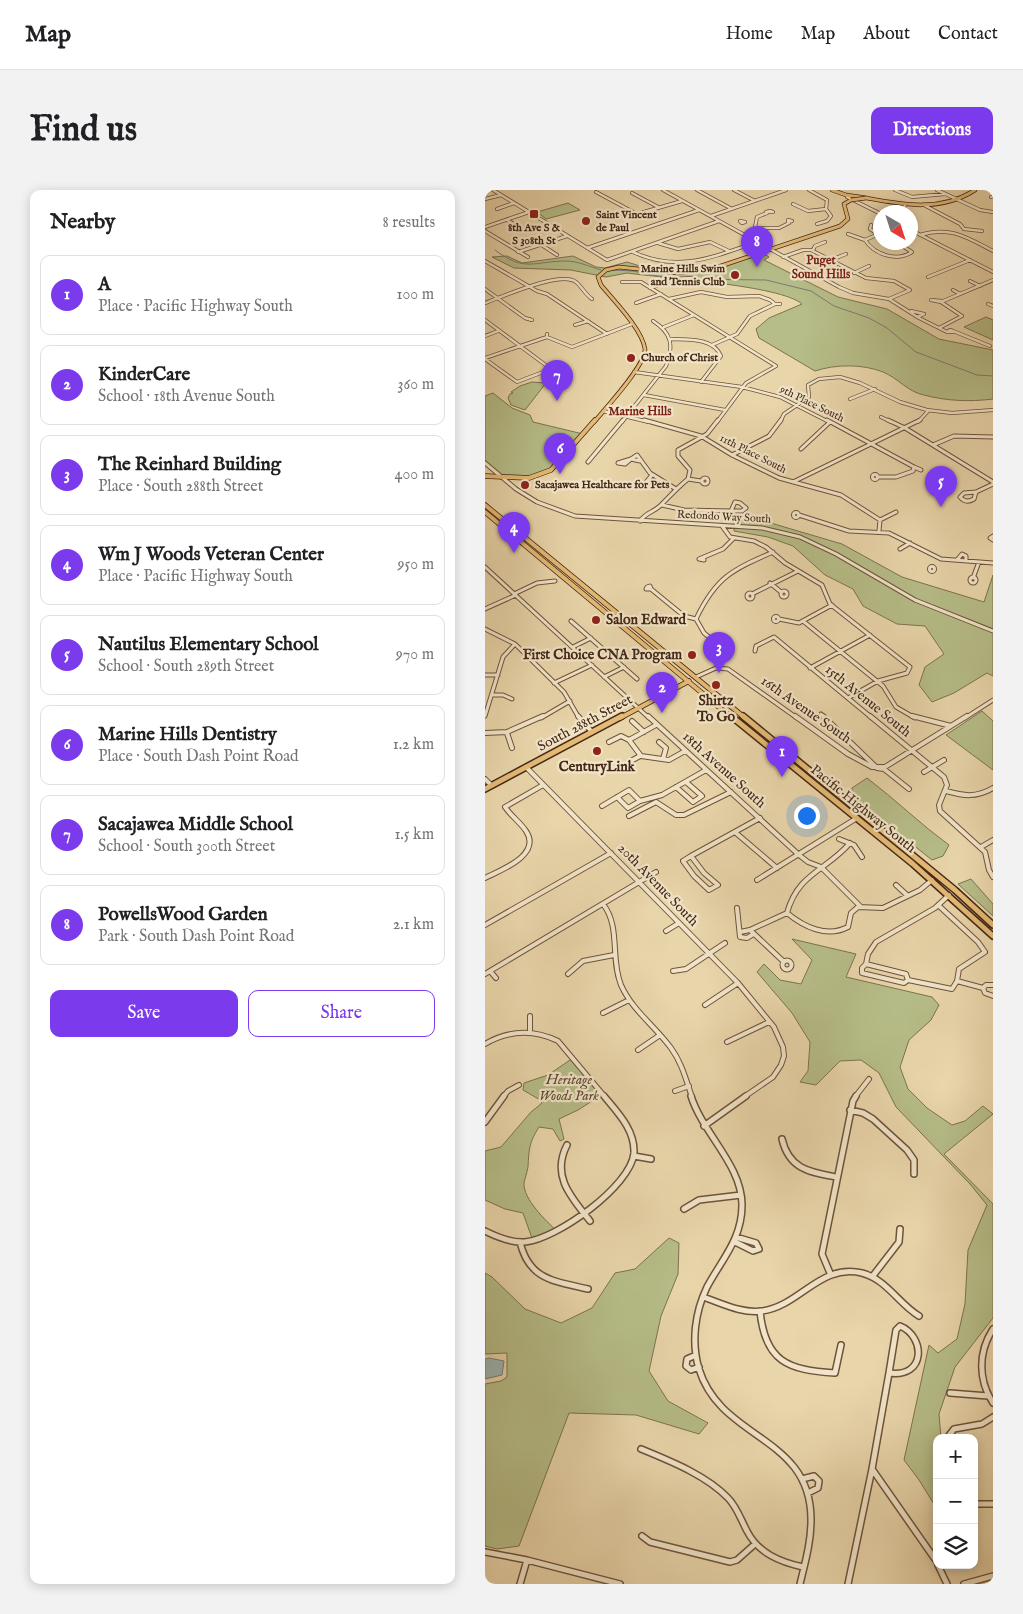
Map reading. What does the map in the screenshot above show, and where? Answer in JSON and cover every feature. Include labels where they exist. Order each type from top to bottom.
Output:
[{"type":"main road","points":[[832,190],[847,198],[859,196],[872,199]]},
{"type":"main road","points":[[485,476],[529,478],[550,471],[603,411],[634,372],[644,356],[645,350],[642,338],[601,286],[598,277],[603,271],[623,267],[671,272],[698,272],[840,226],[848,219],[844,204],[851,200],[866,198],[924,205],[958,200],[975,190]]},
{"type":"main road","name":"Pacific Highway South","points":[[485,505],[884,831],[955,890],[992,924]]},
{"type":"main road","name":"Pacific Highway South","points":[[485,512],[932,880],[993,936]]},
{"type":"main road","points":[[531,550],[559,569],[563,569]]},
{"type":"main road","points":[[562,575],[566,575],[593,593]]},
{"type":"main road","name":"South 288th Street","points":[[485,789],[696,677]]},
{"type":"main road","points":[[857,818],[861,817],[884,831]]},
{"type":"main road","points":[[949,895],[958,896],[992,924]]},
{"type":"street","points":[[494,190],[607,260],[720,221]]},
{"type":"street","points":[[600,190],[596,192],[638,214],[682,200]]},
{"type":"street","points":[[663,190],[844,290],[889,299],[917,317],[939,328],[990,346]]},
{"type":"street","points":[[670,194],[675,190]]},
{"type":"street","points":[[697,190],[732,209]]},
{"type":"street","points":[[734,190],[755,201]]},
{"type":"street","points":[[773,190],[778,193]]},
{"type":"street","points":[[711,216],[786,190]]},
{"type":"street","points":[[809,190],[827,200],[826,209],[831,217],[817,224],[827,230]]},
{"type":"street","points":[[895,190],[908,196],[921,197],[945,194]]},
{"type":"street","points":[[937,190],[987,212],[993,212]]},
{"type":"street","points":[[632,193],[658,208]]},
{"type":"street","points":[[485,199],[501,195]]},
{"type":"street","points":[[847,198],[873,210]]},
{"type":"street","points":[[497,208],[515,203]]},
{"type":"street","points":[[793,204],[808,211],[826,209]]},
{"type":"street","points":[[924,205],[941,212],[964,229],[982,231]]},
{"type":"street","points":[[587,248],[699,210]]},
{"type":"street","points":[[485,227],[529,212]]},
{"type":"street","points":[[746,236],[754,232],[756,217],[767,213]]},
{"type":"street","points":[[507,220],[519,227]]},
{"type":"street","points":[[958,223],[962,221]]},
{"type":"street","points":[[755,228],[779,228],[789,222]]},
{"type":"street","points":[[871,225],[870,229],[873,230]]},
{"type":"street","points":[[920,235],[941,229],[959,234],[993,251]]},
{"type":"street","points":[[959,234],[964,229]]},
{"type":"street","points":[[485,231],[528,257]]},
{"type":"street","points":[[848,234],[865,240],[868,245],[873,247]]},
{"type":"street","points":[[920,235],[993,272]]},
{"type":"street","points":[[518,252],[567,236]]},
{"type":"street","points":[[865,240],[873,237]]},
{"type":"street","points":[[531,238],[557,255]]},
{"type":"street","points":[[658,243],[668,248],[684,250],[711,242],[729,251]]},
{"type":"street","points":[[633,252],[651,260],[689,263],[757,242]]},
{"type":"street","points":[[813,250],[815,246],[825,242]]},
{"type":"street","points":[[986,247],[993,244]]},
{"type":"street","points":[[783,257],[804,250],[813,250],[871,280],[893,280],[910,290],[889,299]]},
{"type":"street","points":[[879,250],[897,258],[912,252],[909,250]]},
{"type":"street","points":[[831,260],[846,254]]},
{"type":"street","points":[[928,277],[970,260]]},
{"type":"street","points":[[485,262],[547,294],[607,334]]},
{"type":"street","points":[[854,272],[869,266]]},
{"type":"street","points":[[650,288],[676,279],[692,278]]},
{"type":"street","points":[[485,303],[551,280],[563,279],[576,281],[585,295],[593,299]]},
{"type":"street","points":[[939,328],[962,315],[942,302],[993,280]]},
{"type":"street","points":[[622,282],[639,281],[777,367]]},
{"type":"street","points":[[970,281],[979,286]]},
{"type":"street","points":[[485,289],[525,318],[532,320]]},
{"type":"street","points":[[953,290],[960,294]]},
{"type":"street","points":[[669,299],[691,293],[706,293],[729,297],[759,296],[775,304]]},
{"type":"street","points":[[636,303],[661,294]]},
{"type":"street","points":[[726,303],[729,297]]},
{"type":"street","points":[[712,345],[741,331],[748,317],[775,304],[780,304]]},
{"type":"street","points":[[988,304],[993,306]]},
{"type":"street","points":[[908,311],[924,314],[917,317]]},
{"type":"street","points":[[664,327],[695,315]]},
{"type":"street","points":[[485,320],[551,370],[517,382],[485,358]]},
{"type":"street","points":[[575,326],[588,321]]},
{"type":"street","points":[[588,462],[644,395],[668,361],[670,339],[664,327],[653,322]]},
{"type":"street","points":[[485,358],[547,336],[572,346],[632,324]]},
{"type":"street","points":[[485,336],[498,331]]},
{"type":"street","points":[[596,338],[601,341]]},
{"type":"street","points":[[670,339],[695,341],[712,345],[719,350],[721,356],[701,382]]},
{"type":"street","points":[[572,346],[573,352]]},
{"type":"street","points":[[640,521],[645,514],[662,505],[667,497],[688,479],[689,470],[678,456],[678,450],[703,437],[742,387],[751,379],[777,367]]},
{"type":"street","name":"9th Place South","points":[[634,372],[742,387],[780,397],[872,444],[914,469]]},
{"type":"street","points":[[732,454],[769,436],[784,414],[809,397],[808,385],[827,376],[857,381],[892,398],[929,410],[966,412],[993,410]]},
{"type":"street","points":[[850,399],[875,389]]},
{"type":"street","points":[[644,395],[725,410]]},
{"type":"street","points":[[793,482],[922,419],[929,410]]},
{"type":"street","name":"11th Place South","points":[[603,411],[668,426],[703,437],[774,476],[841,494],[880,520]]},
{"type":"street","points":[[881,417],[905,428],[993,483],[976,492],[964,493],[961,497],[964,500],[971,501],[974,499],[976,492]]},
{"type":"street","points":[[801,449],[830,422]]},
{"type":"street","points":[[933,445],[953,436],[993,437]]},
{"type":"street","points":[[630,460],[636,455],[652,475],[676,489]]},
{"type":"street","points":[[630,460],[640,460]]},
{"type":"street","points":[[485,464],[501,477]]},
{"type":"street","points":[[878,477],[895,478],[914,469],[921,470]]},
{"type":"street","points":[[652,475],[647,481],[660,480]]},
{"type":"street","name":"Redondo Way South","points":[[501,477],[529,499],[582,518],[772,529],[798,536],[860,568],[908,597],[993,631]]},
{"type":"street","points":[[688,479],[701,480]]},
{"type":"street","points":[[662,505],[684,510],[731,511],[743,511],[746,508],[736,502],[733,503],[731,511]]},
{"type":"street","points":[[879,531],[880,520],[896,512]]},
{"type":"street","points":[[799,515],[849,531],[879,531],[895,535],[941,559],[993,562]]},
{"type":"street","points":[[722,526],[725,533],[733,539],[757,542],[824,587],[828,601],[832,605],[903,659],[911,668],[904,674],[878,681],[848,698]]},
{"type":"street","points":[[993,536],[990,538],[993,540]]},
{"type":"street","points":[[703,557],[728,546],[733,539]]},
{"type":"street","points":[[900,549],[910,543]]},
{"type":"street","points":[[696,619],[706,596],[723,577],[773,552]]},
{"type":"street","points":[[957,560],[962,554],[966,556],[966,561]]},
{"type":"street","points":[[933,568],[941,559]]},
{"type":"street","points":[[973,578],[979,562]]},
{"type":"street","name":"18th Avenue South","points":[[485,567],[799,854],[808,862],[821,867],[860,906]]},
{"type":"street","points":[[752,594],[770,583],[798,571]]},
{"type":"street","points":[[485,609],[537,583],[555,581]]},
{"type":"street","points":[[770,583],[781,592]]},
{"type":"street","points":[[651,590],[684,616],[696,619],[704,633],[715,642]]},
{"type":"street","points":[[779,619],[796,623],[832,605]]},
{"type":"street","points":[[571,621],[637,679]]},
{"type":"street","points":[[803,621],[878,681],[894,704],[907,714],[915,718],[952,726]]},
{"type":"street","points":[[485,629],[515,644],[555,683],[570,701],[576,716],[592,732]]},
{"type":"street","points":[[810,668],[870,635]]},
{"type":"street","name":"15th Avenue South","points":[[755,651],[756,646],[774,637],[932,767],[945,779],[946,791]]},
{"type":"street","points":[[573,648],[591,638]]},
{"type":"street","points":[[485,716],[493,695],[503,654],[515,644]]},
{"type":"street","points":[[555,683],[591,665]]},
{"type":"street","points":[[604,677],[623,667]]},
{"type":"street","name":"South 288th Street","points":[[696,677],[712,669],[723,668]]},
{"type":"street","name":"16th Avenue South","points":[[723,668],[739,676],[786,712],[849,754],[877,768]]},
{"type":"street","points":[[485,675],[498,675]]},
{"type":"street","points":[[493,695],[503,695],[512,699]]},
{"type":"street","points":[[877,768],[885,767],[993,700]]},
{"type":"street","points":[[485,733],[507,733],[570,701]]},
{"type":"street","points":[[485,704],[490,704]]},
{"type":"street","points":[[821,714],[877,768],[884,770],[909,789]]},
{"type":"street","points":[[632,721],[644,732]]},
{"type":"street","points":[[629,740],[656,725]]},
{"type":"street","points":[[507,733],[512,748]]},
{"type":"street","points":[[609,742],[621,736],[629,740],[636,747],[640,756]]},
{"type":"street","points":[[659,742],[666,748],[663,760]]},
{"type":"street","points":[[629,762],[640,756],[669,760],[685,751]]},
{"type":"street","points":[[924,772],[944,760]]},
{"type":"street","name":"20th Avenue South","points":[[526,767],[738,983],[760,1008],[780,1040],[784,1052],[783,1062],[779,1070],[759,1088],[705,1126]]},
{"type":"street","points":[[617,797],[628,808],[640,801],[662,795],[706,770]]},
{"type":"street","points":[[485,779],[491,785]]},
{"type":"street","points":[[676,787],[693,802],[702,796],[686,782]]},
{"type":"street","points":[[485,878],[521,857],[531,846],[528,834],[505,807],[543,785]]},
{"type":"street","points":[[939,808],[946,791],[972,798],[982,796],[993,788]]},
{"type":"street","points":[[602,806],[629,790],[640,801]]},
{"type":"street","points":[[629,816],[656,802],[676,815],[684,815],[731,792]]},
{"type":"street","points":[[932,808],[939,808]]},
{"type":"street","points":[[939,808],[945,818],[985,852],[989,870],[993,876]]},
{"type":"street","points":[[691,856],[704,873],[717,885],[709,890],[694,876],[683,860],[691,856],[736,834],[760,818]]},
{"type":"street","points":[[757,880],[857,818]]},
{"type":"street","points":[[736,834],[777,868]]},
{"type":"street","points":[[839,839],[850,843],[863,857]]},
{"type":"street","points":[[981,847],[993,840]]},
{"type":"street","points":[[737,908],[740,937],[745,939],[751,933],[787,913],[791,896],[806,878],[839,856],[850,843]]},
{"type":"street","points":[[485,925],[611,853]]},
{"type":"street","points":[[485,974],[656,872]]},
{"type":"street","points":[[787,913],[800,925],[823,932],[836,932],[848,927],[851,913],[860,906],[883,908],[920,890],[932,880]]},
{"type":"street","points":[[896,885],[908,896]]},
{"type":"street","points":[[938,904],[978,942],[985,952],[959,970],[956,985],[952,989],[908,980],[904,983],[862,972],[868,954],[875,942],[892,934],[949,895]]},
{"type":"street","points":[[603,904],[613,919],[614,955],[619,979],[629,1000],[676,1055],[699,1117],[730,1163],[741,1195],[741,1221],[735,1239],[703,1297],[695,1327],[696,1355],[708,1387],[723,1409],[737,1422],[779,1449],[790,1460],[802,1479],[808,1493],[811,1512],[810,1535],[800,1584]]},
{"type":"street","points":[[666,931],[679,924]]},
{"type":"street","points":[[740,932],[751,933],[764,942],[784,962]]},
{"type":"street","points":[[673,971],[686,969],[725,943]]},
{"type":"street","points":[[569,974],[573,966],[583,959],[614,955]]},
{"type":"street","points":[[866,964],[906,974],[908,980]]},
{"type":"street","points":[[490,971],[496,978]]},
{"type":"street","points":[[957,981],[983,988],[993,985]]},
{"type":"street","points":[[705,1006],[738,983]]},
{"type":"street","points":[[983,988],[985,993],[993,996]]},
{"type":"street","points":[[603,1014],[629,1000]]},
{"type":"street","points":[[530,1016],[530,1031]]},
{"type":"street","points":[[727,1042],[769,1022]]},
{"type":"street","points":[[485,1044],[500,1036],[530,1031],[558,1041],[625,1121],[631,1134],[634,1156],[632,1165],[623,1181],[607,1197],[549,1235],[533,1241],[520,1242],[504,1239],[485,1231]]},
{"type":"street","points":[[639,1050],[660,1035]]},
{"type":"street","points":[[830,1273],[822,1254],[836,1177],[851,1110],[859,1090],[869,1079]]},
{"type":"street","points":[[485,1122],[494,1113],[507,1093],[519,1085]]},
{"type":"street","points":[[675,1091],[689,1086]]},
{"type":"street","points":[[851,1110],[863,1113],[873,1119],[907,1150],[914,1160],[914,1174]]},
{"type":"street","points":[[782,1140],[785,1153],[797,1166],[813,1173],[836,1177]]},
{"type":"street","points":[[567,1145],[560,1157],[559,1174],[590,1221]]},
{"type":"street","points":[[634,1156],[651,1159]]},
{"type":"street","points":[[684,1209],[699,1200],[741,1195]]},
{"type":"street","points":[[872,1277],[899,1242],[900,1229]]},
{"type":"street","points":[[520,1242],[525,1261],[537,1274],[588,1289]]},
{"type":"street","points":[[703,1297],[737,1308],[760,1311],[775,1307],[830,1273],[861,1272],[872,1277],[890,1290],[910,1311],[919,1316]]},
{"type":"street","points":[[760,1311],[761,1326],[766,1342],[778,1358],[793,1367],[803,1370],[835,1373],[841,1345]]},
{"type":"street","points":[[848,1584],[872,1469],[888,1374],[896,1330],[903,1326],[917,1342],[918,1360],[912,1368],[903,1373],[888,1374]]},
{"type":"street","points":[[993,1329],[983,1351],[983,1384],[993,1403]]},
{"type":"street","points":[[696,1355],[687,1359],[685,1363],[689,1369],[699,1367]]},
{"type":"street","points":[[950,1393],[988,1396]]},
{"type":"street","points":[[950,1434],[954,1429],[982,1424],[993,1417]]},
{"type":"street","points":[[641,1449],[663,1457],[721,1492],[738,1512],[755,1544],[769,1556],[791,1565],[803,1567]]},
{"type":"street","points":[[872,1469],[933,1556]]},
{"type":"street","points":[[802,1479],[814,1476],[819,1481],[818,1488],[808,1493]]},
{"type":"street","points":[[978,1504],[993,1504]]},
{"type":"street","points":[[642,1536],[650,1542],[722,1562],[737,1560],[755,1544]]},
{"type":"street","points":[[485,1552],[527,1560],[620,1584]]},
{"type":"street","points":[[520,1584],[527,1560]]},
{"type":"street","points":[[940,1569],[947,1584]]},
{"type":"street","points":[[963,1584],[993,1576]]},
{"type":"green space","points":[[568,203],[580,210],[546,219],[537,212]]},
{"type":"green space","points":[[764,254],[769,257],[764,260],[838,297],[887,309],[939,339],[993,350],[993,399],[958,400],[924,395],[913,391],[883,372],[867,367],[840,366],[815,371],[759,338],[756,329],[769,318],[802,304],[790,297],[719,283],[627,273],[606,277],[571,270],[514,268],[492,257],[507,256],[522,263],[573,256],[596,267],[605,268],[627,262],[640,266],[684,270],[719,266],[746,256],[753,257]]},
{"type":"green space","points":[[986,317],[993,320],[993,340],[964,327]]},
{"type":"green space","points":[[532,382],[546,383],[525,410],[511,405],[508,398],[513,393],[511,392],[520,386]]},
{"type":"green space","points":[[493,393],[512,408],[530,415],[533,422],[583,434],[558,464],[537,477],[501,477],[485,463],[485,396]]},
{"type":"green space","points":[[734,520],[764,521],[842,544],[902,577],[984,602],[993,575],[993,676],[987,673],[954,693],[932,702],[919,685],[925,667],[944,654],[925,626],[897,624],[863,606],[853,589],[825,575],[793,546],[768,537],[734,531]]},
{"type":"green space","points":[[982,711],[993,721],[993,770],[946,735]]},
{"type":"green space","points":[[867,778],[949,845],[943,856],[932,860],[852,796],[852,788]]},
{"type":"green space","points":[[971,879],[993,904],[993,916],[958,884]]},
{"type":"green space","points":[[792,939],[856,954],[846,977],[932,997],[939,1005],[931,1020],[909,1040],[900,1067],[908,1089],[927,1108],[952,1125],[965,1121],[983,1106],[993,1114],[944,1154],[993,1204],[993,1318],[955,1367],[939,1414],[941,1434],[933,1434],[933,1503],[904,1460],[929,1345],[938,1353],[957,1339],[965,1304],[968,1250],[987,1205],[970,1184],[896,1107],[879,1073],[861,1060],[840,1061],[816,1085],[800,1082],[808,1071],[810,1042],[792,1013],[757,972],[764,964],[780,980],[801,984],[812,960]]},
{"type":"green space","name":"Heritage Woods Park","points":[[573,1058],[603,1094],[578,1110],[559,1119],[564,1139],[560,1141],[553,1129],[539,1127],[533,1137],[529,1150],[528,1167],[524,1183],[525,1189],[531,1203],[557,1231],[533,1241],[523,1213],[505,1209],[485,1200],[485,1151],[501,1147],[531,1112],[541,1104],[542,1101],[523,1090],[524,1083],[548,1075]]},
{"type":"green space","points":[[669,1238],[679,1243],[678,1274],[661,1316],[649,1371],[668,1401],[708,1423],[699,1434],[636,1415],[569,1413],[519,1546],[497,1549],[485,1546],[485,1384],[501,1381],[507,1377],[507,1353],[485,1354],[485,1273],[492,1277],[525,1309],[561,1323],[592,1308],[615,1273],[635,1269]]},
{"type":"water","points":[[485,1359],[504,1361],[502,1375],[485,1379]]},
{"type":"waterway","points":[[495,250],[505,257],[522,264],[570,261],[601,270]]},
{"type":"waterway","points":[[612,270],[633,271],[672,279]]},
{"type":"waterway","points":[[690,279],[766,280],[811,291],[834,306],[869,318],[887,328],[916,352],[977,375],[993,376]]},
{"type":"place","name":"8th Ave S & S 308th St","points":[[534,214]]},
{"type":"place","name":"Saint Vincent de Paul","points":[[586,221]]},
{"type":"place","name":"PowellsWood Garden","points":[[757,267]]},
{"type":"place","name":"Marine Hills Swim and Tennis Club","points":[[735,275]]},
{"type":"place","name":"Church of Christ","points":[[631,358]]},
{"type":"place","name":"Sacajawea Middle School","points":[[557,401]]},
{"type":"place","name":"Marine Hills Dentistry","points":[[560,474]]},
{"type":"place","name":"Sacajawea Healthcare for Pets","points":[[525,485]]},
{"type":"place","name":"Nautilus Elementary School","points":[[941,507]]},
{"type":"place","name":"Wm J Woods Veteran Center","points":[[514,553]]},
{"type":"place","name":"Salon Edward","points":[[596,620]]},
{"type":"place","name":"First Choice CNA Program","points":[[692,655]]},
{"type":"place","name":"The Reinhard Building","points":[[719,673]]},
{"type":"place","name":"Shirtz To Go","points":[[716,685]]},
{"type":"place","name":"KinderCare","points":[[662,713]]},
{"type":"place","name":"CenturyLink","points":[[597,751]]},
{"type":"place","name":"A","points":[[782,777]]},
{"type":"district","name":"Puget Sound Hills","points":[[821,267]]},
{"type":"district","name":"Marine Hills","points":[[640,411]]}]
